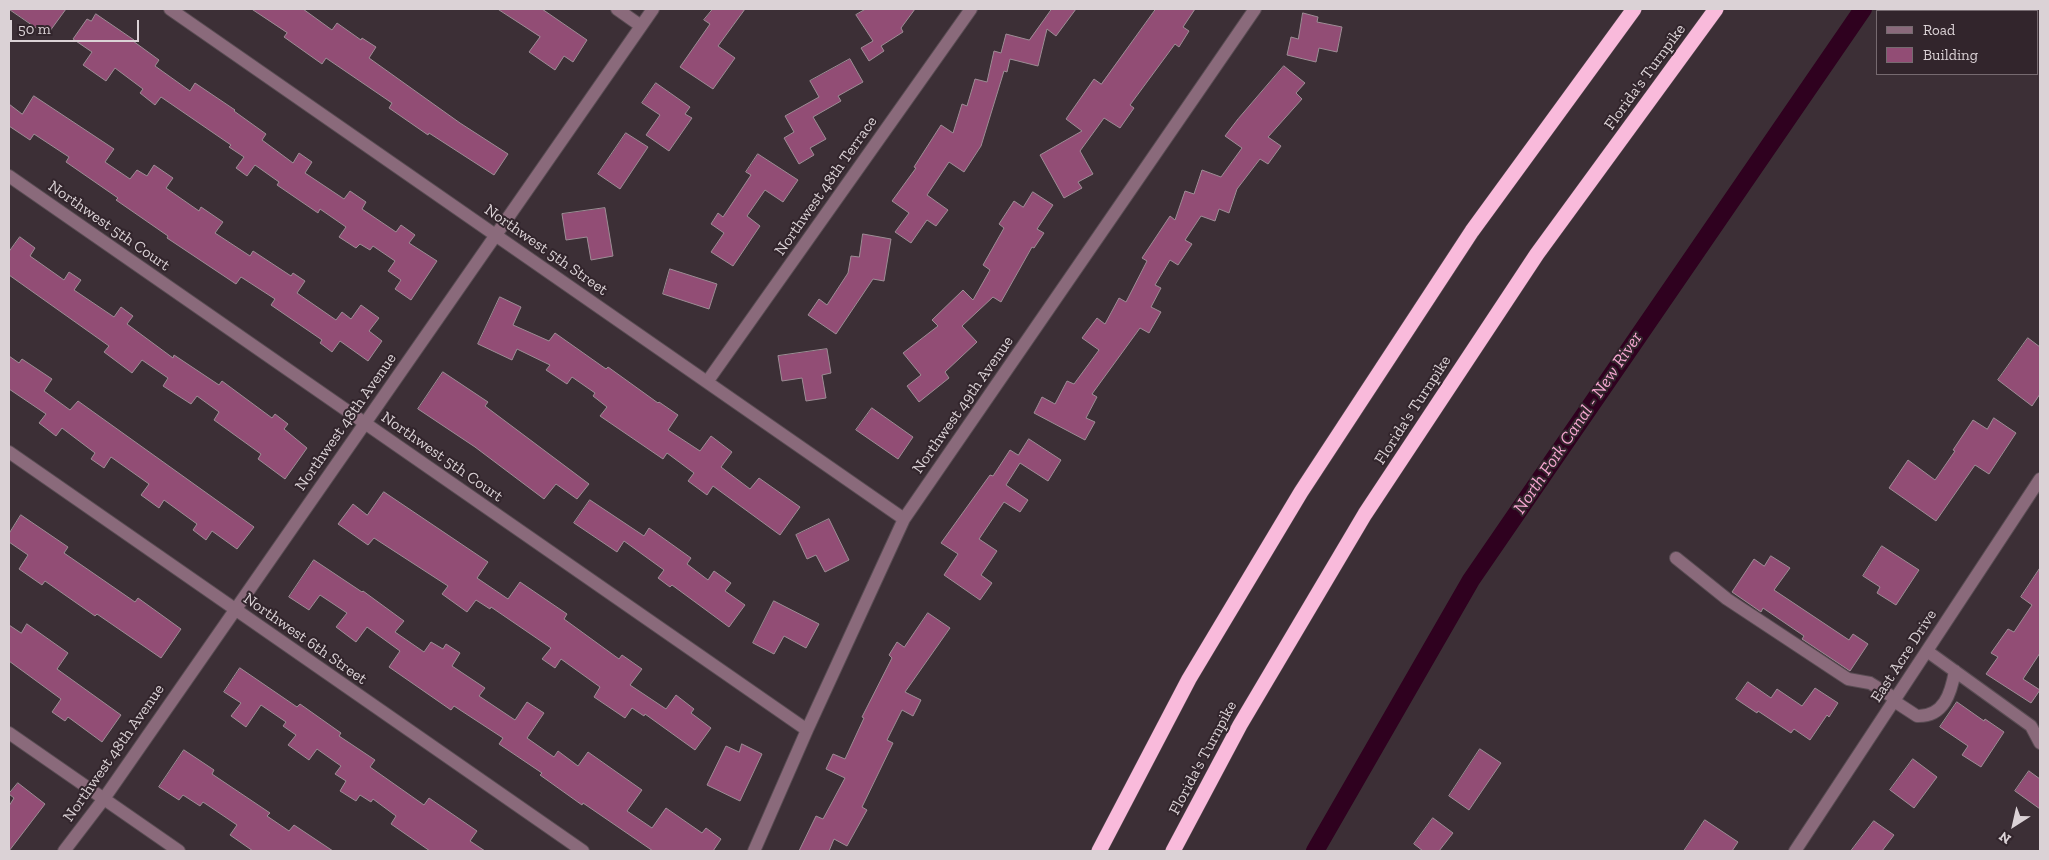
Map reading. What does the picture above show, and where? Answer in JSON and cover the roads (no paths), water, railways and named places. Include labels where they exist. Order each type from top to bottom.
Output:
[{"type":"highway","points":[[1100,851],[1189,679],[1301,492],[1472,231],[1634,9]]},
{"type":"highway","name":"Florida's Turnpike","points":[[1173,851],[1240,725],[1365,514],[1537,254],[1716,9]]},
{"type":"street","name":"Northwest 5th Street","points":[[170,9],[904,519]]},
{"type":"street","points":[[617,9],[641,26]]},
{"type":"street","name":"Northwest 48th Avenue","points":[[64,851],[103,800],[653,9]]},
{"type":"street","name":"Northwest 48th Terrace","points":[[707,382],[971,9]]},
{"type":"street","name":"Northwest 49th Avenue","points":[[754,851],[807,730],[904,519],[1255,9]]},
{"type":"street","name":"Northwest 5th Court","points":[[9,176],[807,730]]},
{"type":"street","name":"Northwest 6th Street","points":[[9,452],[583,851]]},
{"type":"street","name":"East Acre Drive","points":[[1795,851],[2040,479]]},
{"type":"street","points":[[1676,558],[1727,599],[1848,679],[1870,684],[1917,716],[1934,713],[1949,696],[1955,671]]},
{"type":"street","points":[[1927,651],[2031,726],[2040,743]]},
{"type":"street","points":[[9,733],[179,851]]},
{"type":"waterway","name":"North Fork Canal - New River","points":[[1315,851],[1471,580],[1863,9]]}]
